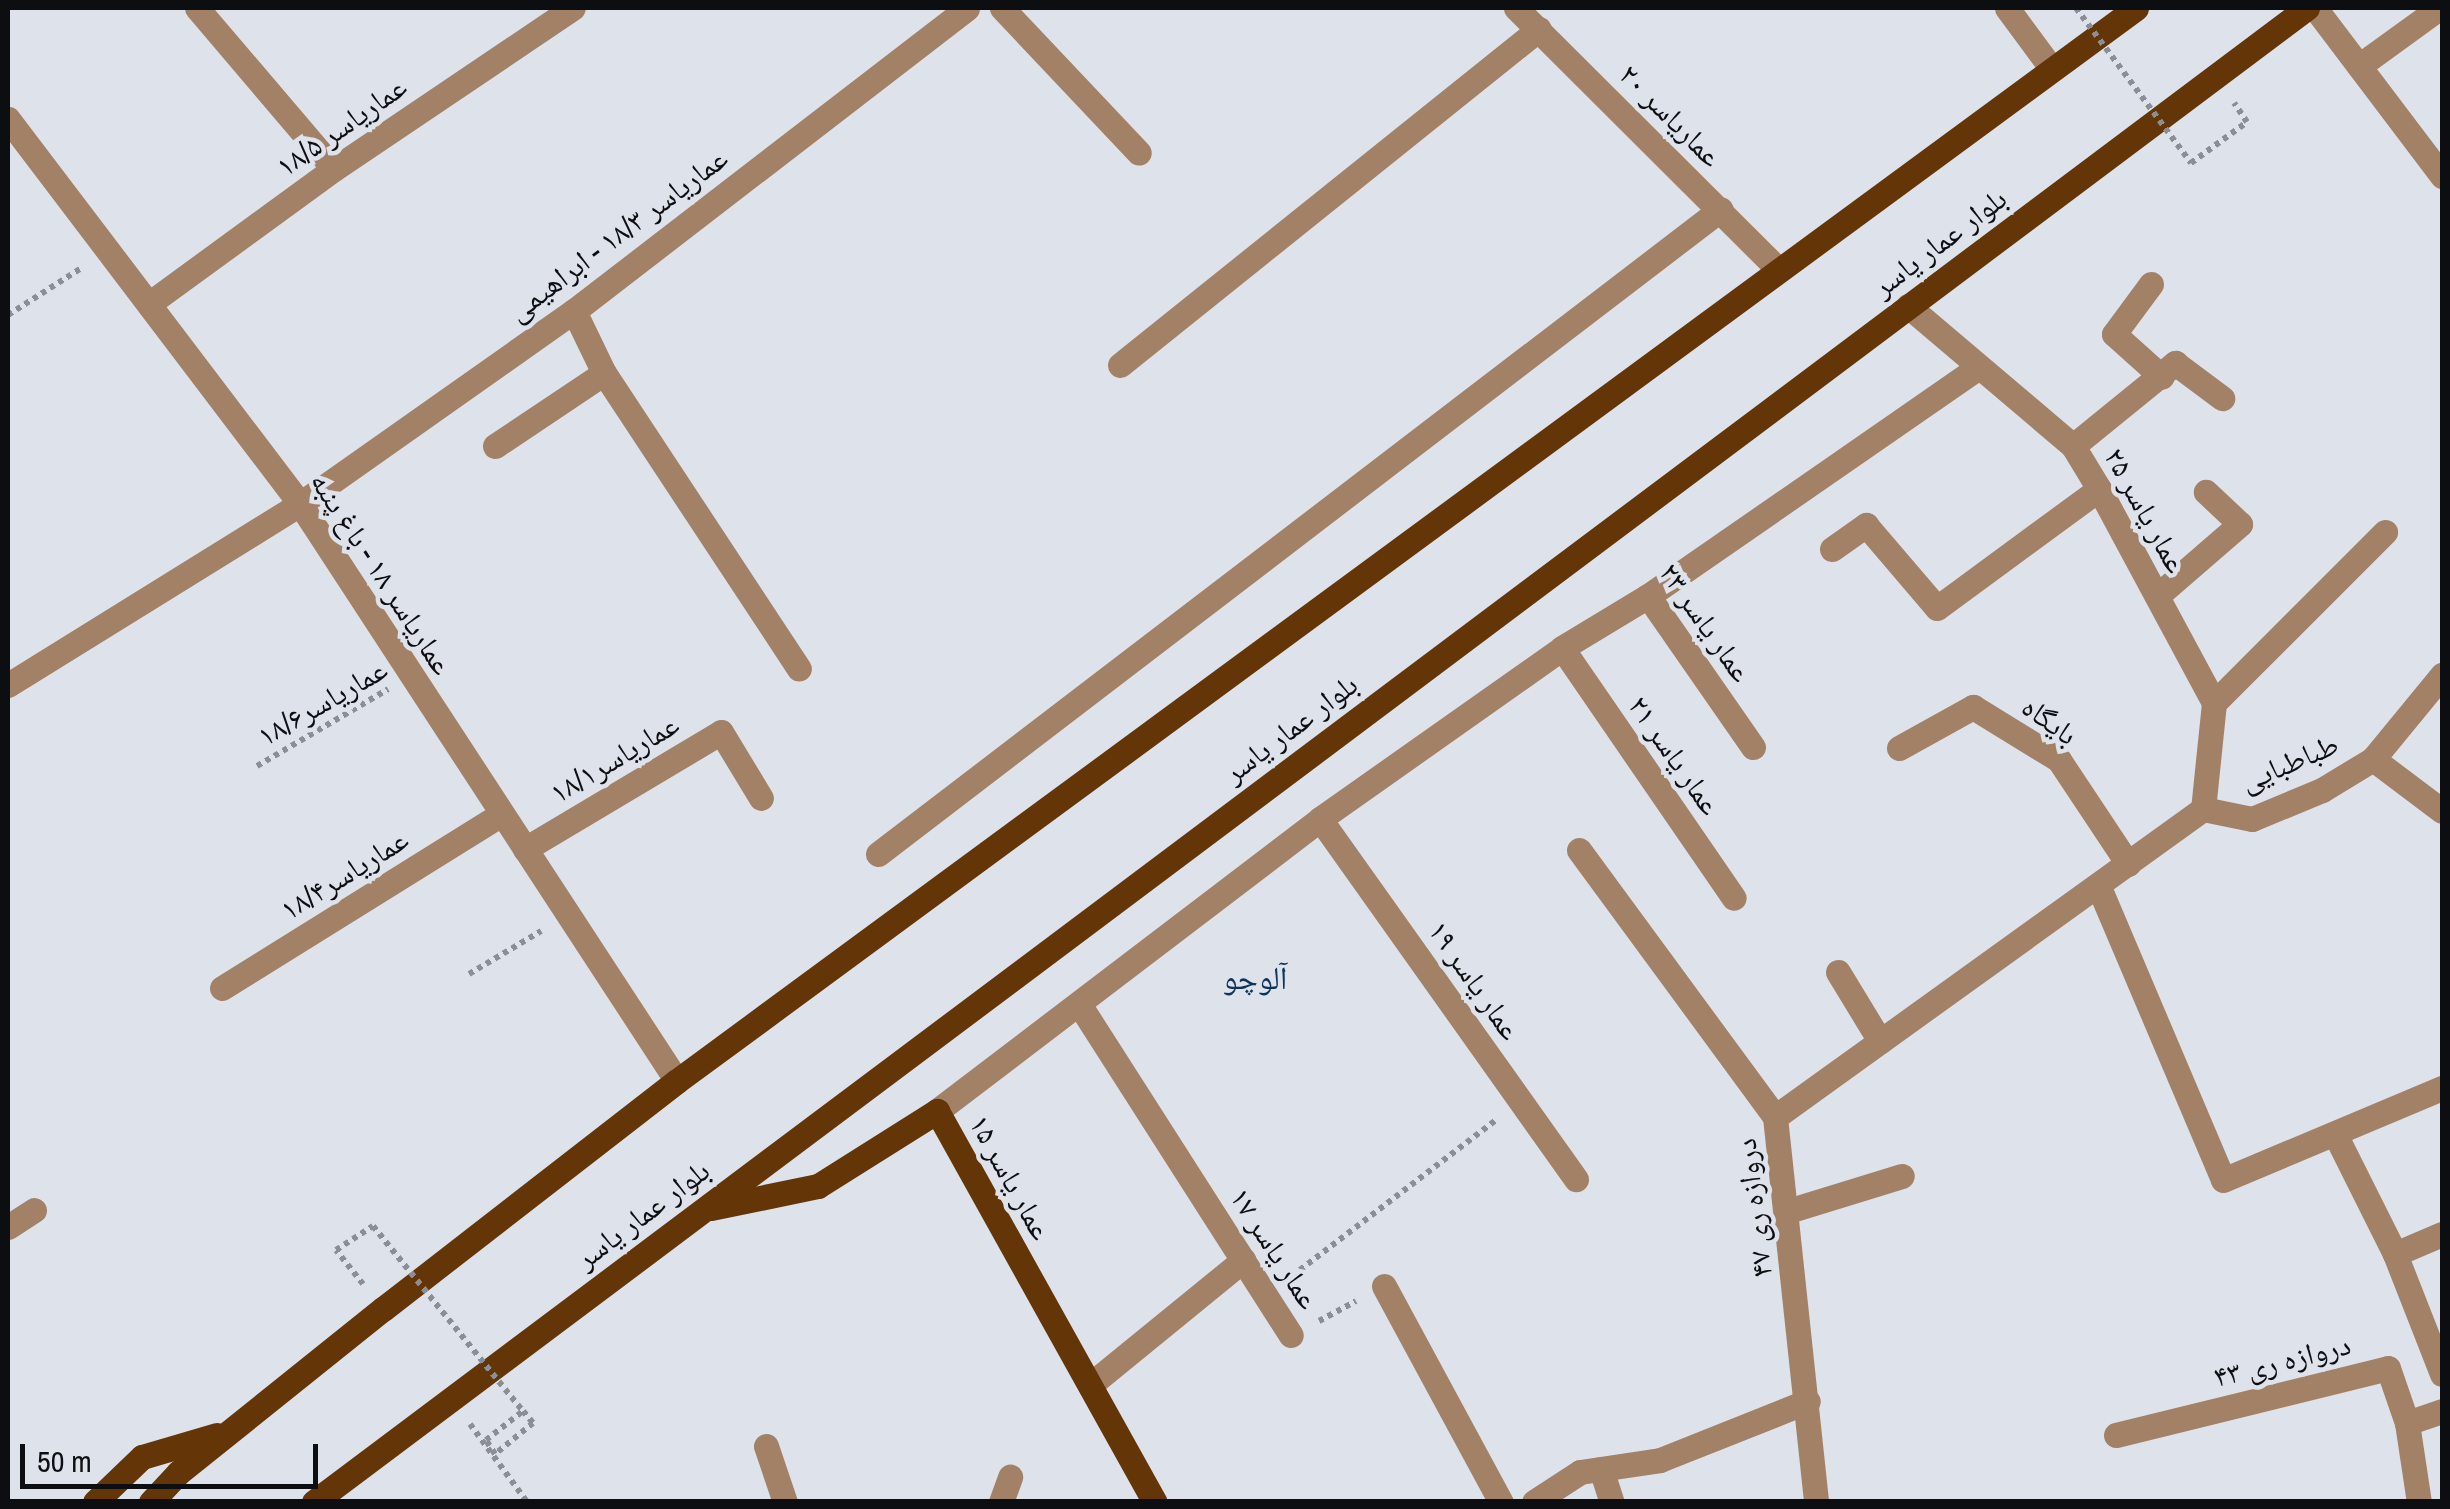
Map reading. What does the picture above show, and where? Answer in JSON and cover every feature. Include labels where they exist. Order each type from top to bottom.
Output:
[{"type":"main road","points":[[151,1502],[178,1473],[677,1081],[2136,8]]},
{"type":"main road","name":"بلوار عمار یاسر","points":[[314,1502],[2306,8]]},
{"type":"main road","name":"عمار یاسر ۱۵","points":[[701,1210],[818,1186],[937,1111],[1155,1502]]},
{"type":"main road","points":[[95,1502],[142,1458],[231,1431]]},
{"type":"street","points":[[198,8],[334,169]]},
{"type":"street","name":"عماریاسر ۱۸/۵","points":[[150,303],[334,169],[573,8]]},
{"type":"street","name":"عماریاسر ۱۸/۳ - ابراهیمی","points":[[8,684],[300,504],[574,310],[967,8]]},
{"type":"street","points":[[1002,8],[1138,154]]},
{"type":"street","name":"عماریاسر ۲۰","points":[[1516,8],[1779,270]]},
{"type":"street","points":[[2007,8],[2052,69]]},
{"type":"street","points":[[2315,8],[2442,176]]},
{"type":"street","points":[[2359,66],[2439,8]]},
{"type":"street","points":[[1120,365],[1539,30]]},
{"type":"street","name":"عماریاسر ۱۸ - باغ پنبه","points":[[8,119],[300,504],[500,816],[677,1081]]},
{"type":"street","points":[[878,854],[1720,209]]},
{"type":"street","points":[[2152,284],[2114,334],[2162,377]]},
{"type":"street","name":"عمار یاسر ۲۵","points":[[1908,306],[2073,446],[2214,703]]},
{"type":"street","points":[[574,310],[604,372],[799,669]]},
{"type":"street","points":[[2073,446],[2176,363],[2222,398]]},
{"type":"street","points":[[937,1111],[1320,819],[1562,648],[1648,596],[1979,367]]},
{"type":"street","points":[[494,446],[604,372]]},
{"type":"street","points":[[1832,550],[1866,525],[1936,608],[2099,489]]},
{"type":"street","points":[[2158,596],[2240,524],[2206,492]]},
{"type":"street","points":[[1775,1117],[2203,810],[2214,703],[2385,532]]},
{"type":"street","name":"عمار یاسر ۲۳","points":[[1648,596],[1753,748]]},
{"type":"street","name":"عمار یاسر ۲۱","points":[[1562,648],[1734,898]]},
{"type":"street","points":[[2373,759],[2442,675]]},
{"type":"street","name":"بایگاه","points":[[1900,748],[1973,707],[2059,760],[2128,864]]},
{"type":"street","name":"عماریاسر۱۸/۱","points":[[524,849],[721,732],[761,798]]},
{"type":"street","name":"طباطبایی","points":[[2203,810],[2252,819],[2322,790],[2373,759],[2442,811]]},
{"type":"street","name":"عماریاسر۱۸/۴","points":[[222,988],[500,816]]},
{"type":"street","name":"عمار یاسر ۱۹","points":[[1320,819],[1576,1179]]},
{"type":"street","name":"دروازه ری ۴۷","points":[[1579,850],[1775,1117],[1816,1502]]},
{"type":"street","points":[[2098,885],[2224,1180],[2336,1136],[2442,1088]]},
{"type":"street","points":[[1838,972],[1880,1041]]},
{"type":"street","name":"عمار یاسر ۱۷","points":[[1079,1004],[1291,1336]]},
{"type":"street","points":[[2336,1136],[2395,1254],[2442,1374]]},
{"type":"street","points":[[1788,1211],[1902,1176]]},
{"type":"street","points":[[8,1227],[34,1210]]},
{"type":"street","points":[[2395,1254],[2442,1234]]},
{"type":"street","points":[[1090,1385],[1243,1260]]},
{"type":"street","points":[[1384,1286],[1501,1502]]},
{"type":"street","name":"دروازه ری ۴۳","points":[[2116,1435],[2388,1368],[2407,1422],[2420,1502]]},
{"type":"street","points":[[1534,1502],[1580,1472],[1660,1460],[1808,1402]]},
{"type":"street","points":[[2407,1422],[2442,1411]]},
{"type":"street","points":[[766,1446],[784,1502]]},
{"type":"street","points":[[1601,1469],[1612,1502]]},
{"type":"street","points":[[1002,1502],[1010,1477]]},
{"type":"path","points":[[2076,8],[2191,164],[2248,122]]},
{"type":"path","points":[[8,315],[109,250]]},
{"type":"path","name":"عماریاسر۱۸/۶","points":[[257,766],[410,676]]},
{"type":"path","points":[[470,974],[568,915]]},
{"type":"path","points":[[1266,1296],[1521,1101]]},
{"type":"path","points":[[383,1309],[336,1250],[373,1226],[524,1411],[533,1423],[494,1454],[486,1440],[524,1411]]},
{"type":"path","name":"عمار یاسر ۱۷","points":[[1291,1336],[1384,1286]]},
{"type":"path","points":[[452,1399],[527,1502]]},
{"type":"district","name":"آلوچو","points":[[1255,978]]}]
